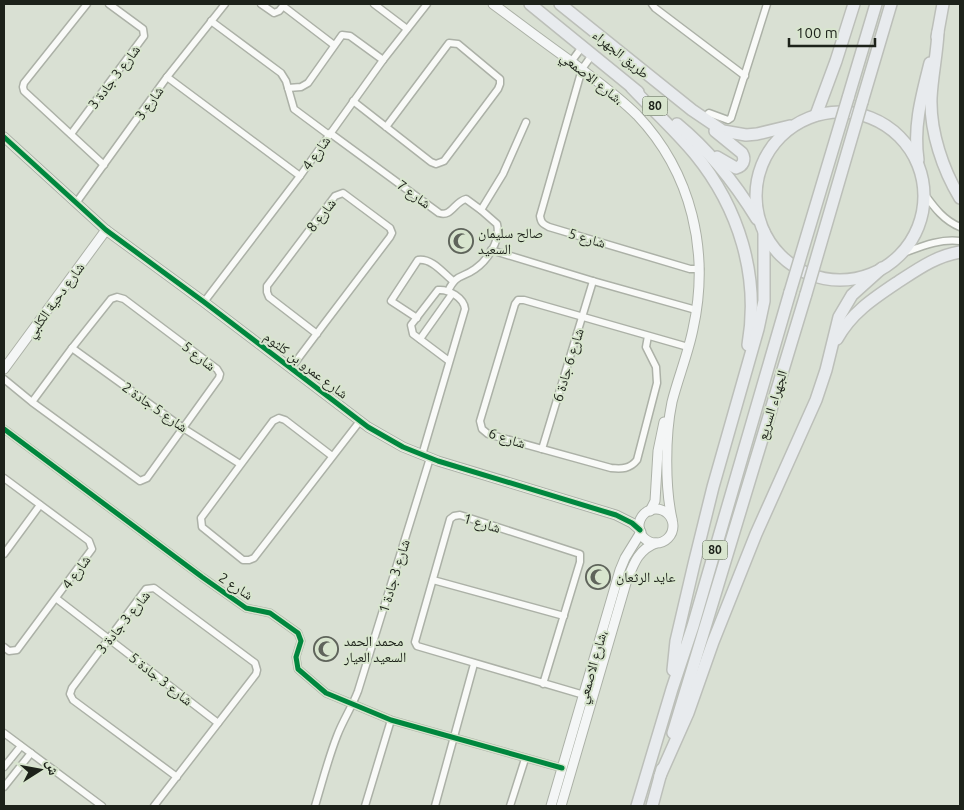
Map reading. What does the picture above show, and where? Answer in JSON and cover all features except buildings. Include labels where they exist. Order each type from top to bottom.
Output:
[{"type":"highway","name":"طريق الجهراء","points":[[530,4],[681,127],[713,158],[729,177],[763,228]]},
{"type":"highway","name":"طريق الجهراء","points":[[560,4],[692,110],[723,131],[746,135],[793,126]]},
{"type":"highway","points":[[816,115],[854,4]]},
{"type":"highway","name":"الجهراء السريع","points":[[637,806],[693,626],[876,4]]},
{"type":"highway","name":"الجهراء السريع","points":[[652,806],[891,4]]},
{"type":"highway","points":[[943,4],[931,99],[933,125],[949,177],[960,198]]},
{"type":"highway","points":[[920,172],[916,138],[918,116],[924,83],[938,32]]},
{"type":"highway","points":[[632,88],[680,136],[696,156],[718,188],[744,243],[751,284],[751,305],[750,332],[739,395]]},
{"type":"highway","points":[[681,127],[731,166],[736,168],[742,165],[744,159],[742,153],[692,110]]},
{"type":"highway","name":"80","points":[[830,112],[860,114],[887,126],[908,147],[920,172],[923,192],[922,207],[919,222],[913,236],[898,255],[882,268],[869,274],[834,280],[811,274],[790,264],[781,256],[763,228],[756,198],[760,170],[773,144],[793,126],[816,115],[830,112]]},
{"type":"highway","points":[[672,689],[676,641],[764,302],[763,228]]},
{"type":"highway","points":[[830,355],[845,325],[869,302],[928,262],[960,252]]},
{"type":"highway","points":[[660,776],[688,713],[756,534],[816,400],[837,325],[847,302],[858,289],[882,268]]},
{"type":"street","points":[[87,4],[24,83],[23,87],[24,91],[104,165]]},
{"type":"street","name":"شارع 3 جادة 3","points":[[71,134],[144,36],[143,29],[109,4]]},
{"type":"street","name":"شارع 3","points":[[76,203],[167,77],[225,4]]},
{"type":"street","points":[[261,4],[274,13],[279,11],[284,5],[334,45]]},
{"type":"street","points":[[374,4],[407,29]]},
{"type":"street","name":"شارع 4","points":[[204,302],[300,176],[383,60],[427,4]]},
{"type":"street","name":"شارع الاصمعي،","points":[[493,4],[582,69],[637,115],[672,162],[685,190],[693,214],[699,247],[700,269],[696,310],[688,348],[660,442],[655,501],[649,511]]},
{"type":"street","points":[[652,4],[745,76]]},
{"type":"street","points":[[704,119],[709,113],[728,120],[732,118],[767,4]]},
{"type":"street","points":[[211,21],[281,73],[294,109],[330,134]]},
{"type":"street","points":[[288,88],[301,87],[308,83],[342,35],[346,35],[383,60]]},
{"type":"street","points":[[353,101],[386,127],[431,162],[436,164],[441,163],[498,89],[500,80],[458,44],[449,43],[386,127]]},
{"type":"street","name":"طريق الجهراء","points":[[571,62],[582,47]]},
{"type":"street","name":"طريق الجهراء","points":[[582,69],[592,55]]},
{"type":"street","name":"شارع 5","points":[[582,69],[540,216],[542,223],[549,227],[682,266],[700,269]]},
{"type":"street","points":[[167,77],[300,176]]},
{"type":"street","points":[[481,210],[503,174],[526,122]]},
{"type":"street","name":"شارع 7","points":[[330,134],[439,213],[447,214],[460,200],[466,199],[497,224],[498,236],[491,250],[476,268],[453,281]]},
{"type":"street","name":"شارع عمرو بن كلثوم","points":[[4,137],[106,230],[360,421],[403,448],[616,515],[632,523],[640,531]]},
{"type":"street","points":[[923,192],[941,215],[960,227]]},
{"type":"street","name":"شارع 8","points":[[291,368],[317,334],[390,237],[392,233],[390,228],[343,193],[335,196],[267,286],[269,297],[317,334]]},
{"type":"street","name":"شارع دحية الكلبي","points":[[4,369],[106,230]]},
{"type":"street","points":[[898,255],[935,243],[960,241]]},
{"type":"street","points":[[491,250],[696,310]]},
{"type":"street","points":[[417,318],[391,301],[418,260],[424,259],[453,281],[450,292],[420,339]]},
{"type":"street","name":"شارع 6 جادة 6","points":[[542,449],[593,281]]},
{"type":"street","points":[[426,456],[449,361],[466,309],[463,302],[450,292],[438,290],[411,325],[411,330],[413,334],[449,361]]},
{"type":"street","name":"شارع 5","points":[[4,379],[32,402],[140,481],[147,478],[220,374],[218,369],[124,299],[117,297],[111,299],[32,402]]},
{"type":"street","name":"شارع 6","points":[[648,336],[646,347],[656,367],[657,383],[637,460],[633,466],[611,468],[483,431],[480,423],[515,304],[518,300],[583,316],[688,348]]},
{"type":"street","name":"شارع 5 جادة 2","points":[[72,348],[183,428],[240,464]]},
{"type":"street","name":"شارع الاصمعي،","points":[[672,401],[668,431],[669,505],[672,519]]},
{"type":"street","points":[[332,456],[285,420],[279,418],[273,421],[202,518],[203,529],[243,560],[247,561],[254,558],[360,421]]},
{"type":"street","name":"شارع 2","points":[[4,429],[246,608],[270,612],[298,633],[301,641],[296,657],[298,668],[326,693],[391,720],[562,768]]},
{"type":"street","name":"شارع 3 جادة 1","points":[[315,806],[336,738],[346,713],[353,704],[426,456]]},
{"type":"street","name":"شارع 4","points":[[4,478],[89,541],[92,546],[91,552],[17,650],[9,651],[4,647]]},
{"type":"street","points":[[4,554],[40,505]]},
{"type":"street","points":[[655,509],[665,512],[672,519],[673,525],[670,536],[662,542],[649,542],[640,531],[641,519],[649,511],[655,509]]},
{"type":"street","name":"شارع عمرو بن كلثوم","points":[[616,515],[635,515],[649,511]]},
{"type":"street","name":"شارع 1","points":[[543,684],[580,562],[580,554],[460,515],[454,516],[450,519],[415,642],[416,645],[420,648],[543,684],[584,695]]},
{"type":"street","name":"شارع الاصمعي،","points":[[550,806],[620,570],[640,531]]},
{"type":"street","name":"شارع الاصمعي،","points":[[561,806],[626,583],[639,555],[647,547],[656,543]]},
{"type":"street","points":[[433,580],[564,616]]},
{"type":"street","name":"شارع 3 جادة 3","points":[[154,806],[256,674],[257,670],[256,663],[151,588],[146,589],[72,688],[71,697],[176,777]]},
{"type":"street","name":"شارع 3 جادة 5","points":[[56,599],[218,723]]},
{"type":"street","points":[[435,806],[474,664]]},
{"type":"street","points":[[365,806],[391,720]]},
{"type":"street","points":[[4,733],[102,806]]},
{"type":"street","points":[[4,767],[21,746]]},
{"type":"street","points":[[4,787],[31,753]]},
{"type":"street","points":[[510,806],[525,758]]},
{"type":"cycle path","points":[[4,137],[106,230],[368,427],[403,447],[438,461],[616,515],[632,523],[640,530]]},
{"type":"cycle path","points":[[4,429],[246,608],[270,613],[298,633],[301,641],[296,657],[298,669],[326,693],[391,720],[562,768]]},
{"type":"place","name":"صالح سليمان السعيد","points":[[461,241]]},
{"type":"place","name":"عايد الرثعان","points":[[598,577]]},
{"type":"place","name":"محمد الحمد السعيد العيار","points":[[326,649]]}]
